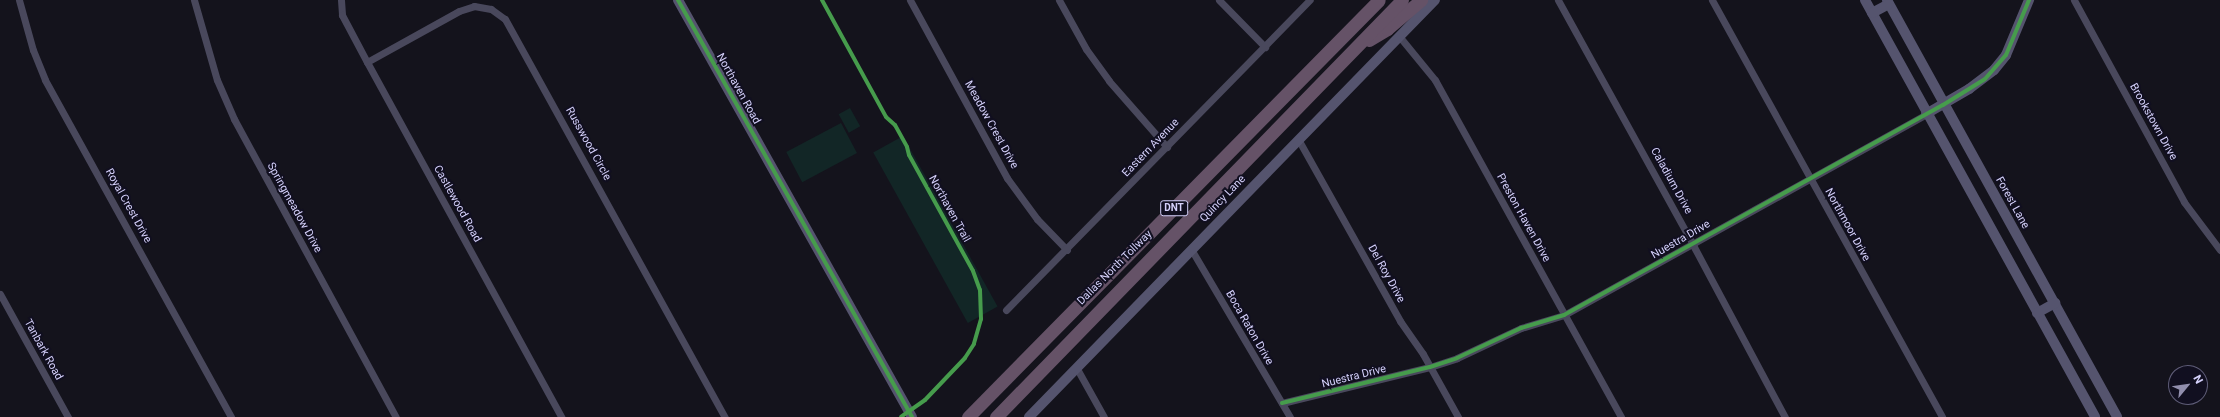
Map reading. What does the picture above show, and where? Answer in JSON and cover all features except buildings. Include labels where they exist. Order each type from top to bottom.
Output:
[{"type":"highway","name":"Dallas North Tollway","points":[[968,417],[1379,0]]},
{"type":"highway","name":"Dallas North Tollway","points":[[996,417],[1402,0]]},
{"type":"highway","points":[[1354,49],[1387,29],[1421,0]]},
{"type":"street","name":"Royal Crest Drive","points":[[19,0],[33,50],[45,80],[231,417]]},
{"type":"street","name":"Springmeadow Drive","points":[[194,0],[217,80],[234,119],[396,417]]},
{"type":"street","name":"Castlewood Road","points":[[341,0],[342,15],[366,62],[561,417]]},
{"type":"street","name":"Northaven Road","points":[[678,0],[912,417]]},
{"type":"street","name":"Meadow Crest Drive","points":[[910,0],[1007,178],[1037,219],[1067,250]]},
{"type":"street","points":[[1059,0],[1086,49],[1109,82],[1167,147]]},
{"type":"street","points":[[1219,0],[1265,46]]},
{"type":"street","name":"Eastern Avenue","points":[[1006,310],[1067,250],[1310,0]]},
{"type":"street","name":"Quincy Lane","points":[[1029,417],[1298,138],[1435,0]]},
{"type":"street","name":"Caladium Drive","points":[[1558,0],[1693,245],[1785,417]]},
{"type":"street","name":"Northmoor Drive","points":[[1712,0],[1942,417]]},
{"type":"street","points":[[1865,0],[1926,114],[2095,417]]},
{"type":"street","name":"Nuestra Drive","points":[[1282,403],[1430,367],[1457,358],[1520,328],[1564,315],[1693,245],[1809,177],[1943,105],[1984,79],[2001,62],[2029,0]]},
{"type":"street","name":"Brookstown Drive","points":[[2074,0],[2184,202],[2220,250]]},
{"type":"street","points":[[1872,13],[1888,2]]},
{"type":"street","name":"Forest Lane","points":[[1888,2],[1943,105],[2055,303],[2117,417]]},
{"type":"street","name":"Russwood Circle","points":[[366,62],[469,7],[491,9],[505,19],[725,417]]},
{"type":"street","name":"Preston Haven Drive","points":[[1399,36],[1434,80],[1621,417]]},
{"type":"street","name":"Del Roy Drive","points":[[1298,138],[1400,322],[1423,354],[1458,417]]},
{"type":"street","name":"Boca Raton Drive","points":[[1191,249],[1263,375],[1290,417]]},
{"type":"street","name":"Tanbark Road","points":[[0,294],[68,417]]},
{"type":"street","points":[[2037,313],[2055,303]]},
{"type":"street","points":[[1076,367],[1104,417]]},
{"type":"green space","points":[[850,108],[860,126],[849,133],[839,114]]},
{"type":"green space","points":[[841,123],[857,153],[802,182],[786,152]]},
{"type":"green space","points":[[903,136],[998,307],[968,323],[873,152]]},
{"type":"cycle path","points":[[678,0],[912,417]]},
{"type":"cycle path","name":"Northaven Trail","points":[[822,0],[886,117],[895,125],[907,147],[909,155],[973,271],[980,290],[981,319],[974,344],[965,358],[925,400],[901,417]]},
{"type":"cycle path","points":[[1282,403],[1430,367],[1457,358],[1521,328],[1564,315],[1943,105],[1985,79],[2006,55],[2029,0]]}]
